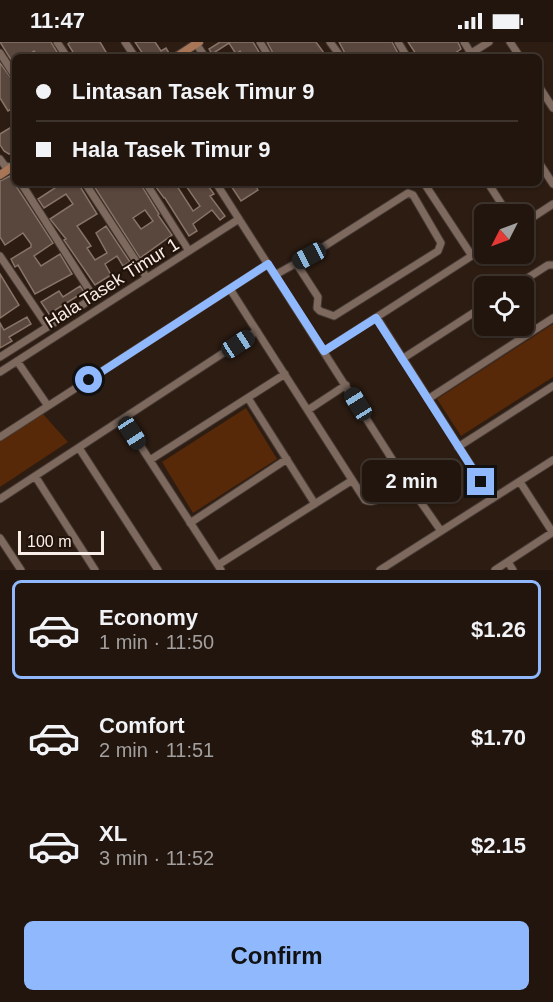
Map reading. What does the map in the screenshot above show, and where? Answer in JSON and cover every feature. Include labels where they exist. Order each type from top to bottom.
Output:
[{"type":"main road","points":[[181,54],[199,43]]},
{"type":"main road","points":[[186,54],[199,43]]},
{"type":"street","points":[[473,54],[489,42]]},
{"type":"street","points":[[0,53],[12,71]]},
{"type":"street","points":[[542,91],[553,108]]},
{"type":"street","points":[[542,167],[553,184]]},
{"type":"street","points":[[0,357],[90,300],[92,294],[23,186]]},
{"type":"street","points":[[87,186],[147,278]]},
{"type":"street","points":[[148,186],[189,251]]},
{"type":"street","points":[[218,186],[406,481],[441,531]]},
{"type":"street","points":[[324,351],[472,256],[426,186]]},
{"type":"street","points":[[490,186],[502,204]]},
{"type":"street","points":[[275,275],[408,193],[414,196],[441,243],[438,251],[334,316],[317,308],[318,297],[296,263]]},
{"type":"street","points":[[534,216],[553,204]]},
{"type":"street","name":"Hala Tasek Timur 1","points":[[0,372],[239,219]]},
{"type":"street","points":[[0,256],[48,327]]},
{"type":"street","points":[[0,437],[268,264]]},
{"type":"street","points":[[531,276],[548,265],[553,265]]},
{"type":"street","points":[[230,289],[308,410],[351,482],[365,500],[375,501],[406,481]]},
{"type":"street","points":[[402,359],[474,312]]},
{"type":"street","points":[[376,318],[492,499]]},
{"type":"street","points":[[428,399],[553,318]]},
{"type":"street","points":[[0,499],[257,331]]},
{"type":"street","points":[[17,361],[48,406]]},
{"type":"street","points":[[150,460],[285,374]]},
{"type":"street","points":[[308,410],[346,385]]},
{"type":"street","points":[[458,447],[553,386]]},
{"type":"street","points":[[248,398],[315,504]]},
{"type":"street","points":[[123,419],[219,568],[351,482]]},
{"type":"street","points":[[79,448],[158,570]]},
{"type":"street","points":[[190,523],[287,459]]},
{"type":"street","points":[[380,570],[553,460]]},
{"type":"street","points":[[35,476],[95,570]]},
{"type":"street","points":[[495,570],[553,532],[520,482]]},
{"type":"street","points":[[0,538],[21,570]]},
{"type":"street","points":[[508,562],[513,570]]},
{"type":"shaded area","points":[[553,324],[553,377],[461,436],[437,399]]},
{"type":"shaded area","points":[[246,408],[277,459],[193,513],[162,462]]},
{"type":"shaded area","points":[[43,414],[68,442],[0,487],[0,441]]},
{"type":"building","points":[[0,42],[51,42],[58,54],[36,54],[34,51],[30,54],[12,54],[12,61]]},
{"type":"building","points":[[70,42],[100,42],[107,54],[74,54],[68,44]]},
{"type":"building","points":[[135,42],[155,42],[161,51],[166,48],[169,53],[168,54],[143,54]]},
{"type":"building","points":[[220,42],[253,42],[260,54],[242,54],[240,51],[236,54],[229,43],[212,54],[209,49]]},
{"type":"building","points":[[267,42],[316,42],[324,53],[322,54],[273,54]]},
{"type":"building","points":[[339,42],[392,42],[398,54],[345,54]]},
{"type":"building","points":[[408,42],[458,42],[461,49],[454,54],[416,54]]},
{"type":"building","points":[[0,63],[12,79],[12,109],[8,111],[0,98]]},
{"type":"building","points":[[12,127],[12,152],[9,154],[0,145],[0,134]]},
{"type":"building","points":[[10,176],[12,178],[12,186],[16,186],[53,243],[34,256],[41,266],[60,254],[72,274],[35,294],[18,265],[15,267],[11,259],[31,247],[31,244],[23,233],[5,245],[0,237],[0,181]]},
{"type":"building","points":[[58,186],[80,186],[97,214],[77,226],[91,246],[87,248],[95,260],[107,253],[96,233],[106,226],[130,262],[123,266],[117,256],[105,264],[111,275],[95,285],[64,240],[66,239],[50,219],[73,204],[66,194],[44,208],[38,199]]},
{"type":"building","points":[[94,186],[142,186],[172,235],[140,258]],"holes":[[[145,210],[153,221],[141,229],[133,218]]]},
{"type":"building","points":[[155,186],[177,186],[193,211],[200,206],[186,186],[208,186],[214,194],[210,196],[225,216],[220,220],[212,210],[193,224],[197,231],[189,236]]},
{"type":"building","points":[[231,186],[256,186],[258,190],[241,201]]},
{"type":"building","points":[[0,274],[19,305],[0,318]]},
{"type":"building","points":[[80,286],[84,292],[49,314],[41,302],[59,291],[63,297]]},
{"type":"building","points":[[27,317],[31,324],[9,337],[12,341],[0,348],[0,323],[4,330]]},
{"type":"route","points":[[89,380],[268,264],[324,351],[376,318],[481,482]]}]
